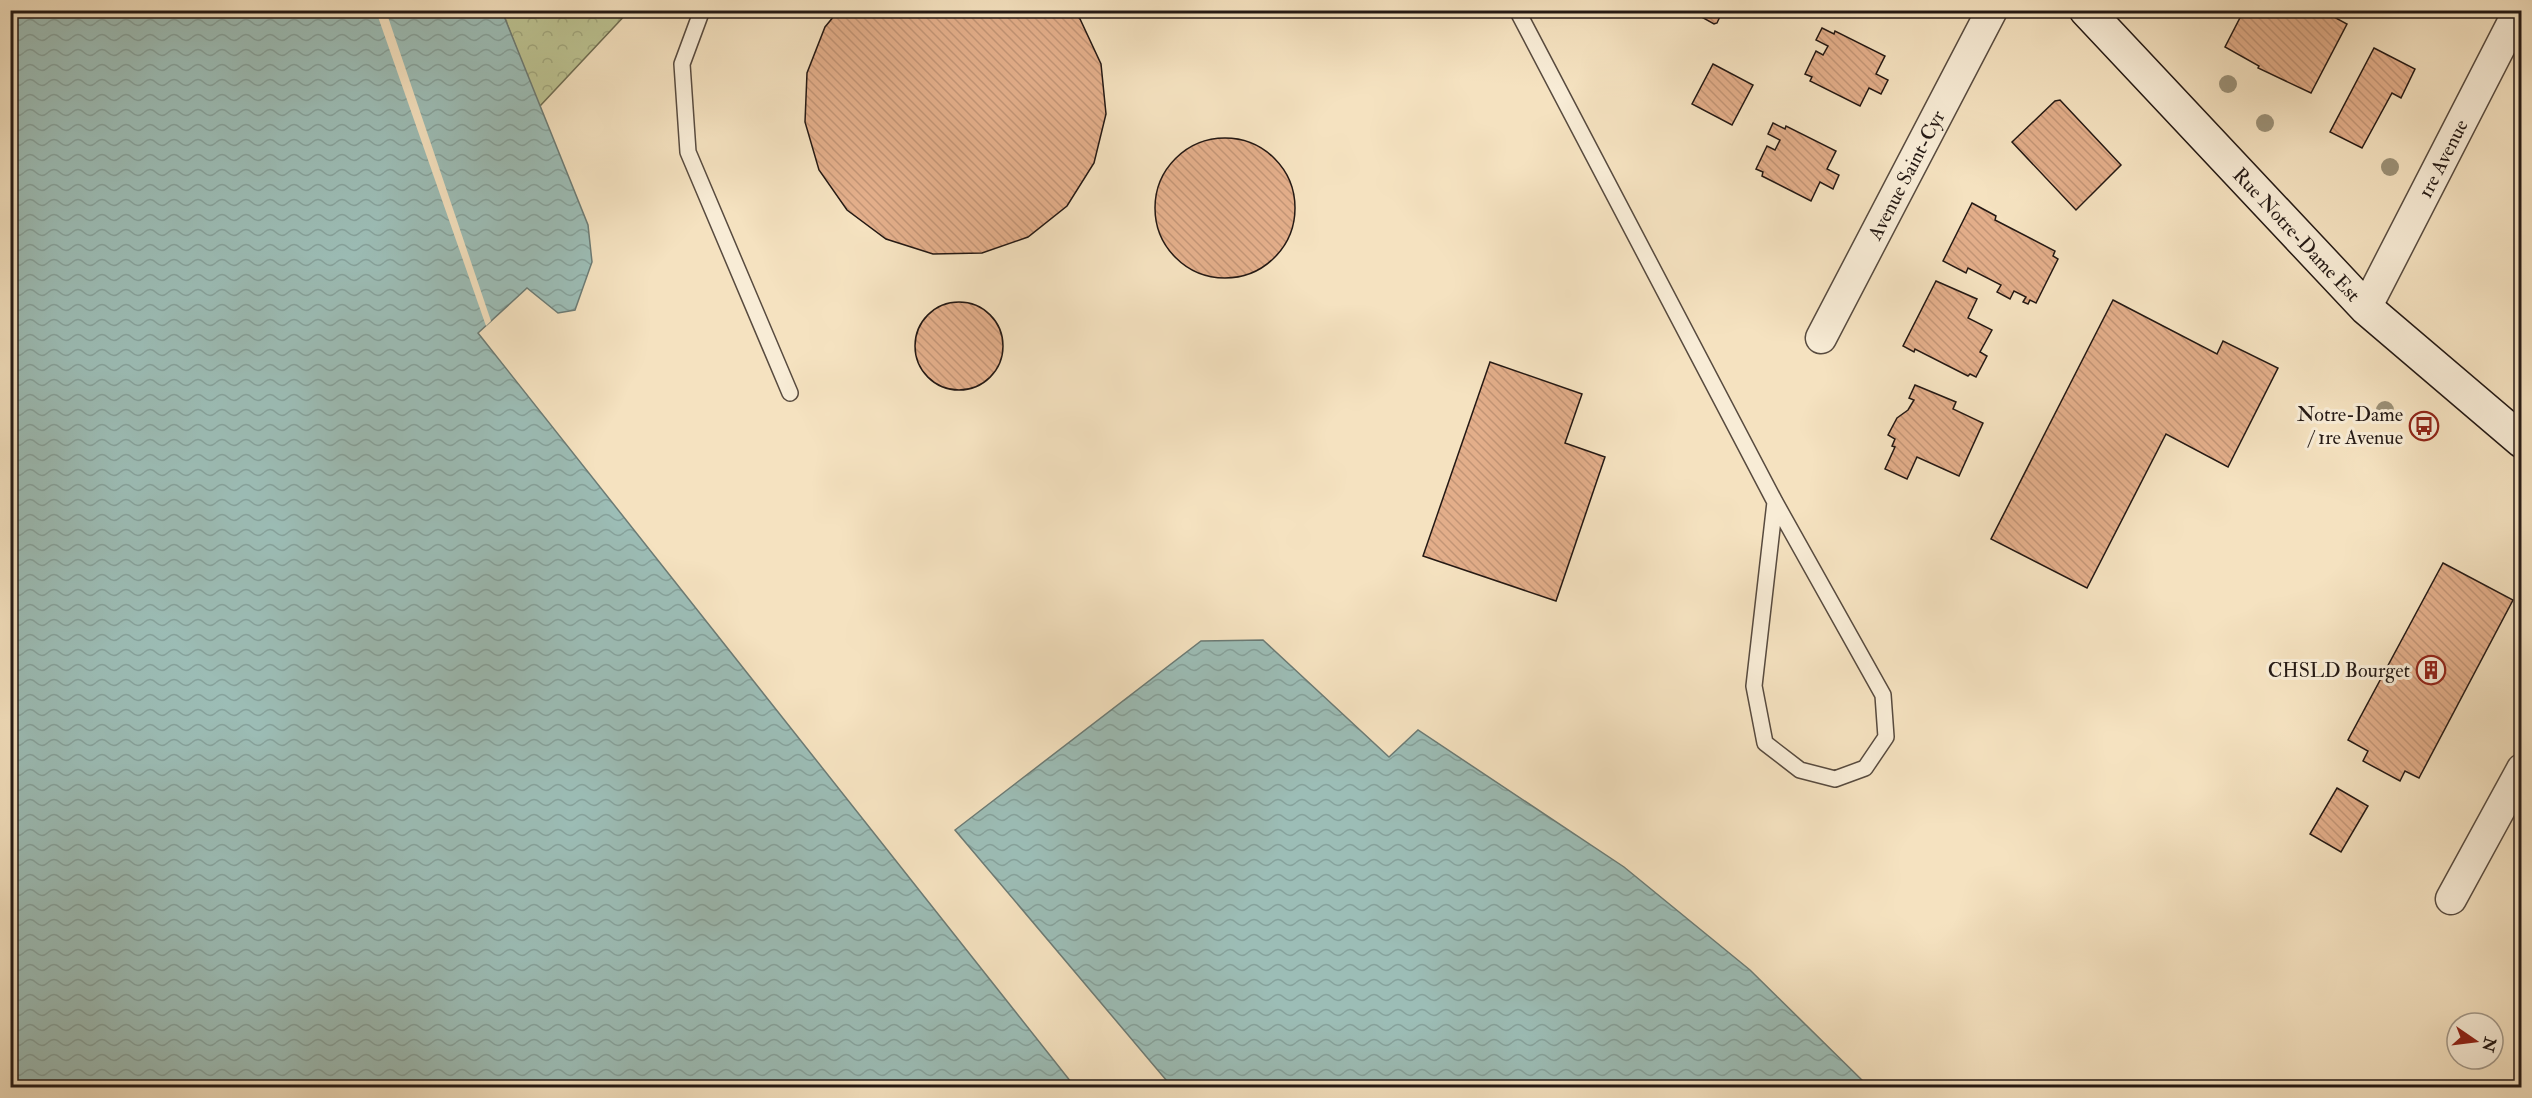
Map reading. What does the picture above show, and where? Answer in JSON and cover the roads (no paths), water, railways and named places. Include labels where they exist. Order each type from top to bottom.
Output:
[{"type":"main road","name":"Rue Notre-Dame Est","points":[[2086,10],[2366,308],[2522,441]]},
{"type":"street","name":"Avenue Saint-Cyr","points":[[1821,338],[1992,10]]},
{"type":"street","name":"1re Avenue","points":[[2366,308],[2519,10]]},
{"type":"street","points":[[2451,899],[2522,769]]},
{"type":"lane","points":[[702,10],[682,64],[688,152],[790,393]]},
{"type":"lane","points":[[1517,10],[1775,502],[1883,695],[1886,737],[1865,768],[1835,779],[1800,770],[1765,743],[1754,686],[1775,502]]},
{"type":"water","points":[[10,11],[502,11],[588,225],[592,262],[575,310],[558,313],[527,288],[478,333],[1075,1087],[11,1087]]},
{"type":"water","points":[[1263,640],[1389,757],[1418,730],[1624,867],[1750,970],[1869,1087],[1172,1087],[955,830],[1201,641]]},
{"type":"place","name":"Notre-Dame / 1re Avenue","points":[[2424,426]]},
{"type":"place","name":"CHSLD Bourget","points":[[2431,670]]}]
